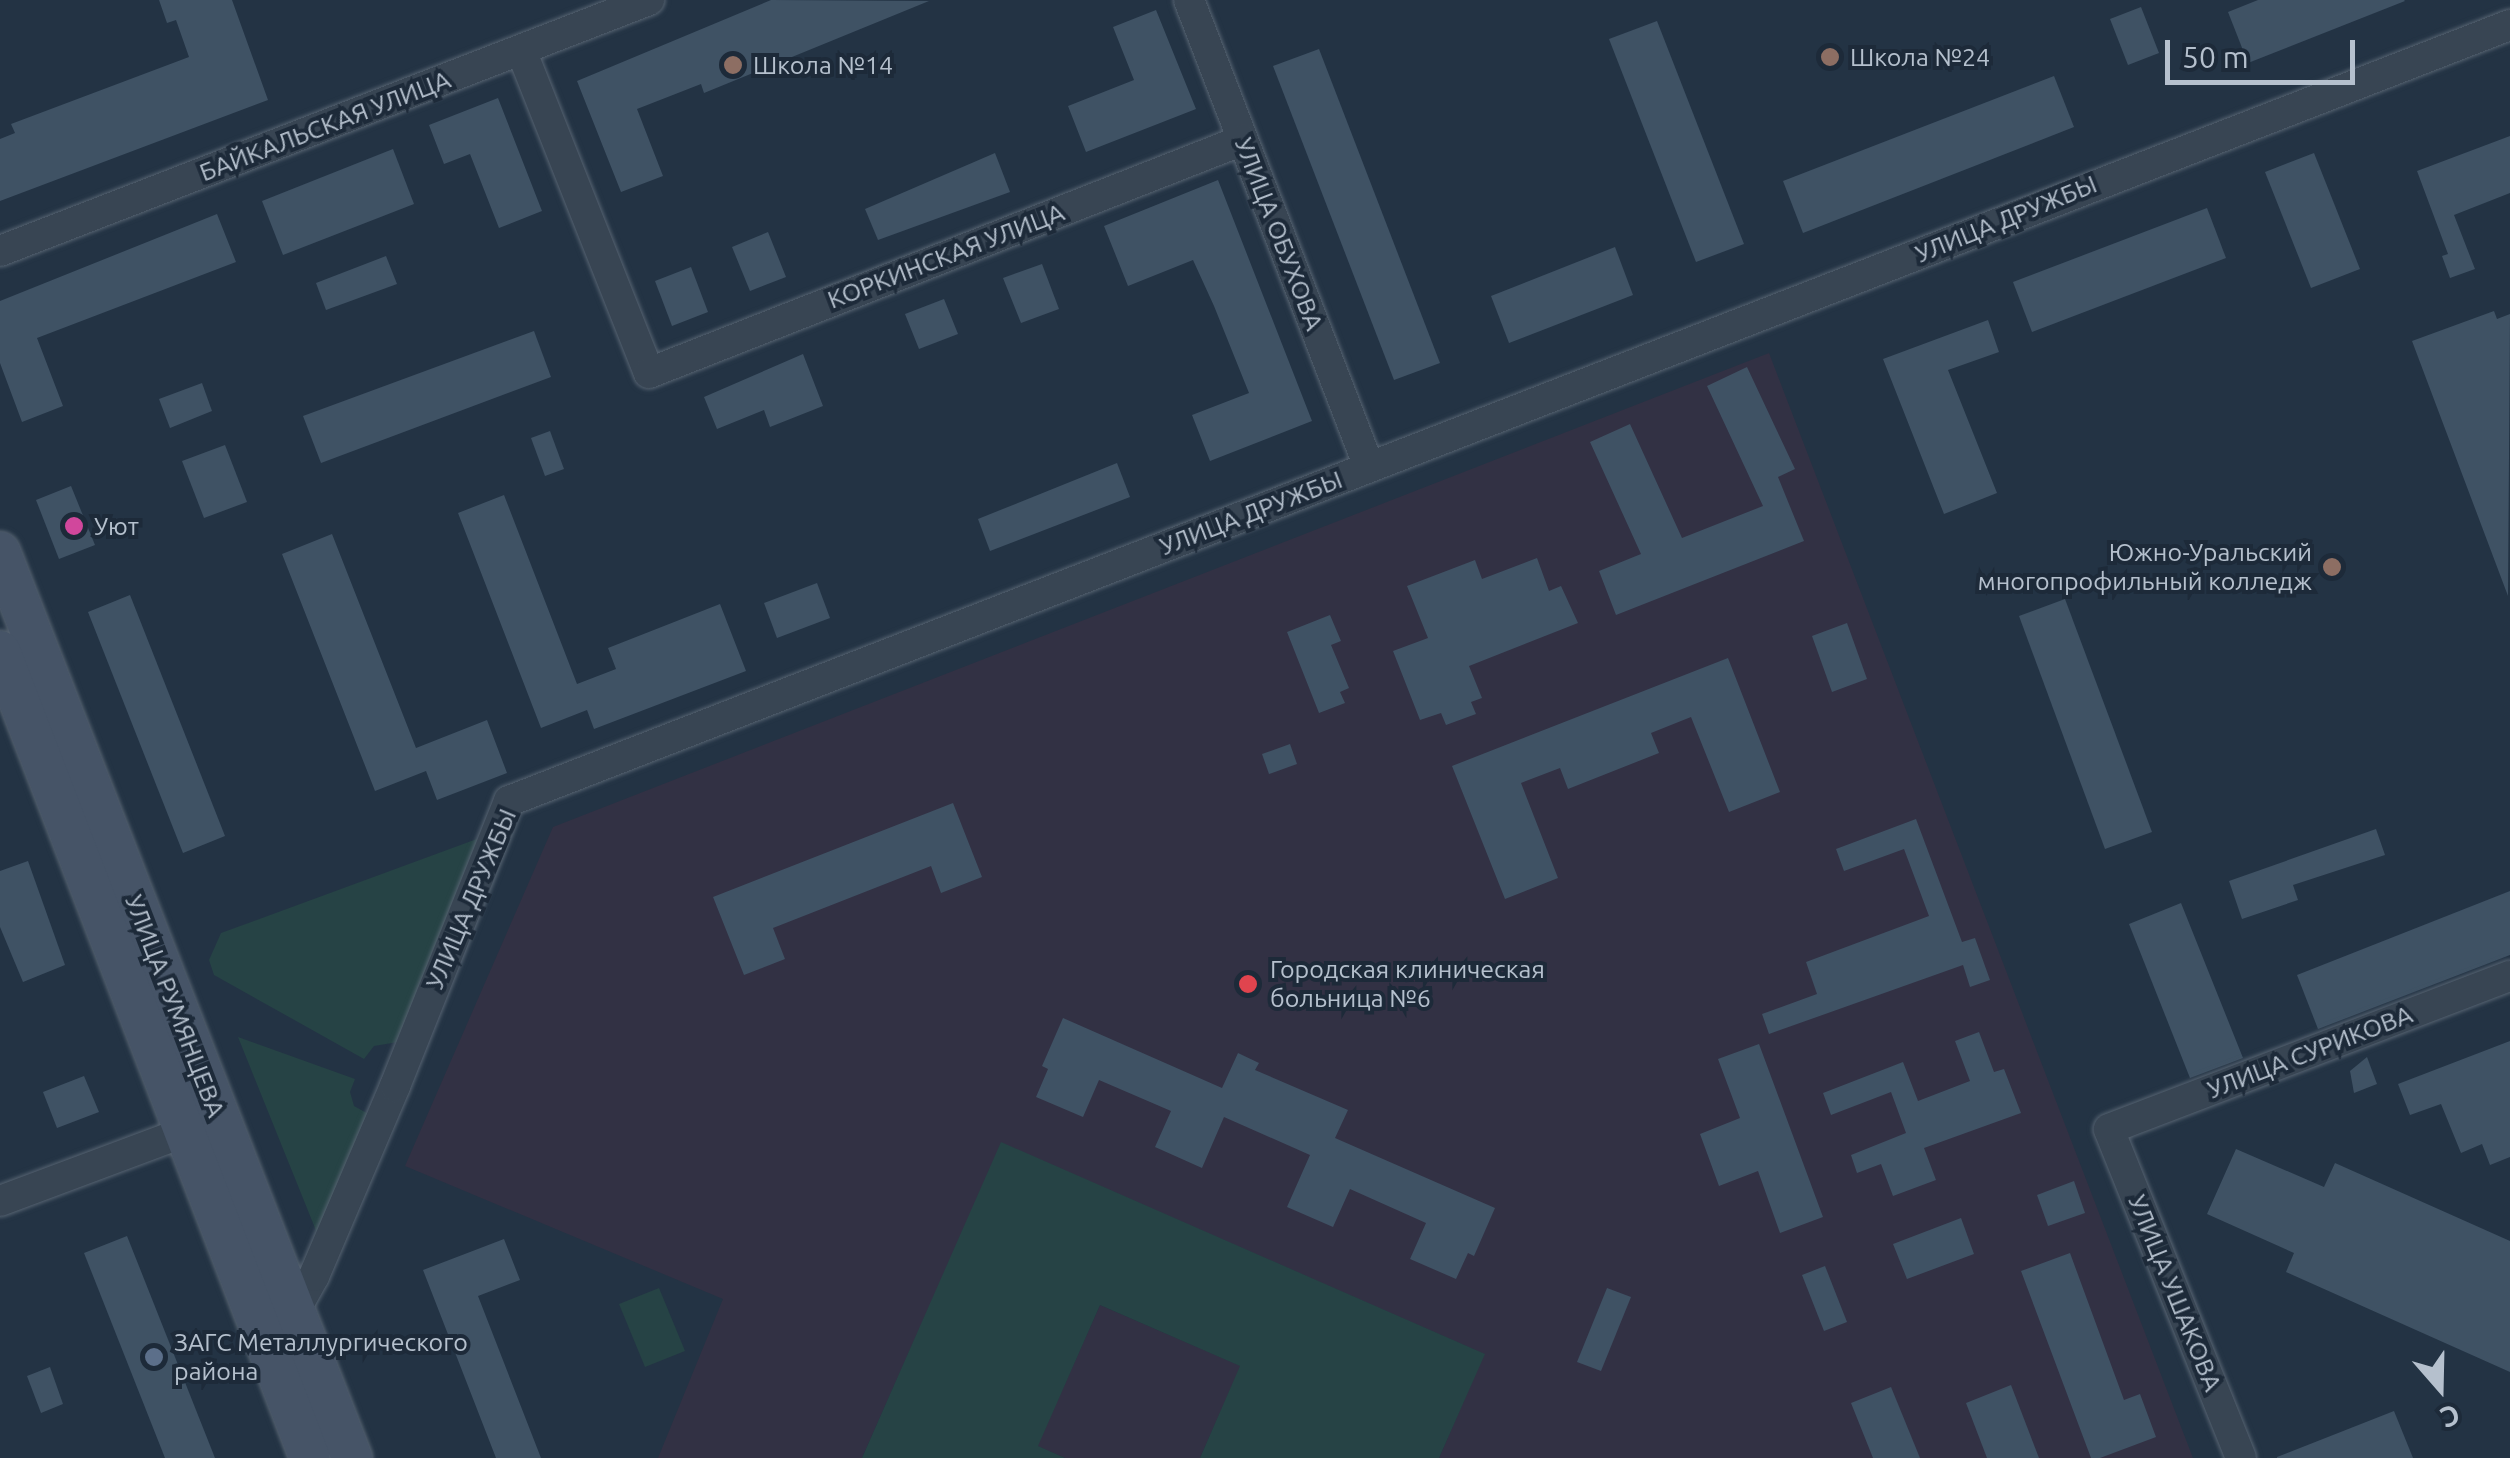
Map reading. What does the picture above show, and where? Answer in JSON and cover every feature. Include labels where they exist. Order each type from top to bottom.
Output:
[{"type":"main road","name":"УЛИЦА РУМЯНЦЕВА","points":[[0,552],[146,984],[187,1131],[310,1458]]},
{"type":"main road","name":"УЛИЦА РУМЯНЦЕВА","points":[[0,651],[11,713],[146,984],[294,1312],[352,1458]]},
{"type":"street","name":"БАЙКАЛЬСКАЯ УЛИЦА","points":[[0,251],[649,0]]},
{"type":"street","name":"УЛИЦА ОБУХОВА","points":[[1189,0],[1369,467]]},
{"type":"street","name":"УЛИЦА ДРУЖБЫ","points":[[294,1312],[314,1276],[394,1086],[509,800],[2510,25]]},
{"type":"street","name":"КОРКИНСКАЯ УЛИЦА","points":[[521,50],[649,373],[1243,140]]},
{"type":"street","name":"УЛИЦА СУРИКОВА","points":[[2110,1129],[2510,976]]},
{"type":"street","name":"УЛИЦА УШАКОВА","points":[[2110,1129],[2240,1458]]},
{"type":"street","points":[[0,1201],[187,1131]]},
{"type":"shaded area","name":"Городская клиническая больница №6","points":[[1769,353],[2193,1458],[1439,1458],[1484,1354],[1002,1143],[862,1458],[658,1458],[723,1299],[405,1166],[553,827]]},
{"type":"shaded area","points":[[1100,1305],[1241,1366],[1200,1458],[1065,1458],[1037,1446]]},
{"type":"green space","points":[[485,836],[404,1041],[374,1046],[364,1059],[214,975],[209,960],[221,933]]},
{"type":"green space","points":[[238,1037],[355,1079],[350,1092],[354,1106],[374,1117],[319,1238]]},
{"type":"green space","points":[[1001,1142],[1485,1354],[1439,1458],[1200,1458],[1240,1366],[1100,1305],[1038,1446],[1065,1458],[862,1458]]},
{"type":"green space","points":[[659,1288],[685,1351],[645,1367],[619,1304]]},
{"type":"building","points":[[159,0],[232,0],[268,100],[0,201],[0,139],[15,133],[11,124],[189,57],[176,20],[167,23]]},
{"type":"building","points":[[771,0],[929,1],[704,93],[701,84],[637,109],[663,176],[621,192],[577,81]]},
{"type":"building","points":[[2258,0],[2405,1],[2248,63],[2228,12]]},
{"type":"building","points":[[2141,7],[2159,53],[2128,65],[2110,19]]},
{"type":"building","points":[[1156,10],[1196,109],[1086,152],[1068,106],[1134,80],[1113,27]]},
{"type":"building","points":[[1657,21],[1744,244],[1696,262],[1609,39]]},
{"type":"building","points":[[1319,49],[1440,363],[1394,380],[1273,66]]},
{"type":"building","points":[[2054,76],[2074,127],[1803,233],[1783,181]]},
{"type":"building","points":[[498,98],[542,211],[499,228],[470,154],[444,164],[429,125]]},
{"type":"building","points":[[2510,136],[2510,193],[2454,215],[2475,269],[2450,278],[2442,256],[2448,254],[2417,171]]},
{"type":"building","points":[[393,149],[414,204],[283,255],[262,201]]},
{"type":"building","points":[[995,153],[1010,192],[878,240],[865,209]]},
{"type":"building","points":[[2314,153],[2360,269],[2311,288],[2265,172]]},
{"type":"building","points":[[1218,180],[1312,421],[1210,461],[1192,415],[1249,393],[1214,306],[1193,260],[1128,286],[1104,226]]},
{"type":"building","points":[[2207,208],[2226,258],[2032,332],[2013,282]]},
{"type":"building","points":[[217,214],[236,262],[37,338],[63,406],[22,422],[0,363],[0,301]]},
{"type":"building","points":[[768,232],[786,277],[750,291],[732,247]]},
{"type":"building","points":[[1615,247],[1633,295],[1509,343],[1491,296]]},
{"type":"building","points":[[386,256],[397,284],[326,310],[316,283]]},
{"type":"building","points":[[1042,264],[1059,309],[1021,323],[1003,278]]},
{"type":"building","points":[[691,267],[708,312],[672,326],[655,281]]},
{"type":"building","points":[[944,299],[958,334],[919,349],[905,314]]},
{"type":"building","points":[[2494,311],[2497,319],[2510,314],[2508,596],[2412,341]]},
{"type":"building","points":[[1988,320],[1999,352],[1948,370],[1997,493],[1944,514],[1883,359]]},
{"type":"building","points":[[534,331],[551,377],[321,463],[303,416]]},
{"type":"building","points":[[803,354],[823,406],[770,427],[764,410],[717,429],[704,397]]},
{"type":"building","points":[[1747,367],[1795,469],[1778,477],[1804,541],[1616,615],[1599,571],[1641,554],[1590,442],[1630,424],[1682,538],[1763,506],[1707,386]]},
{"type":"building","points":[[202,383],[212,411],[170,428],[159,399]]},
{"type":"building","points":[[550,431],[564,469],[545,476],[531,438]]},
{"type":"building","points":[[225,445],[247,502],[204,518],[182,461]]},
{"type":"building","points":[[1117,463],[1130,497],[990,551],[978,519]]},
{"type":"building","points":[[71,486],[95,545],[59,559],[36,500]]},
{"type":"building","points":[[504,495],[577,684],[616,669],[608,648],[720,604],[746,671],[594,729],[587,710],[541,728],[458,513]]},
{"type":"building","points":[[332,534],[416,748],[487,720],[507,773],[437,800],[426,771],[375,791],[282,554]]},
{"type":"building","points":[[1537,558],[1549,591],[1561,586],[1578,623],[1469,666],[1482,698],[1471,702],[1476,714],[1446,725],[1441,713],[1420,720],[1393,651],[1428,638],[1407,586],[1475,560],[1482,579]]},
{"type":"building","points":[[817,583],[830,618],[777,638],[764,603]]},
{"type":"building","points":[[130,595],[225,836],[183,853],[88,612]]},
{"type":"building","points":[[2065,599],[2152,832],[2105,849],[2019,616]]},
{"type":"building","points":[[1330,615],[1341,641],[1331,645],[1349,688],[1340,692],[1345,703],[1319,713],[1287,632]]},
{"type":"building","points":[[1847,623],[1867,679],[1832,692],[1812,636]]},
{"type":"building","points":[[1728,658],[1780,792],[1729,812],[1691,717],[1651,733],[1659,753],[1568,789],[1560,768],[1521,783],[1558,878],[1505,899],[1452,766]]},
{"type":"building","points":[[1290,744],[1297,764],[1269,774],[1262,754]]},
{"type":"building","points":[[953,803],[982,877],[941,893],[931,866],[773,928],[785,959],[744,975],[713,897]]},
{"type":"building","points":[[1916,819],[1962,942],[1975,938],[1990,980],[1970,987],[1963,965],[1769,1034],[1762,1014],[1817,994],[1806,962],[1929,916],[1904,849],[1844,871],[1836,849]]},
{"type":"building","points":[[2376,829],[2385,855],[2293,885],[2298,900],[2242,919],[2229,881]]},
{"type":"building","points":[[28,861],[65,965],[23,982],[0,927],[0,871]]},
{"type":"building","points":[[2510,891],[2510,955],[2318,1029],[2297,975]]},
{"type":"building","points":[[2181,903],[2243,1058],[2190,1078],[2129,924]]},
{"type":"building","points":[[1063,1018],[1222,1088],[1238,1053],[1259,1063],[1255,1070],[1348,1110],[1335,1138],[1495,1208],[1474,1256],[1468,1253],[1456,1279],[1410,1259],[1426,1223],[1350,1189],[1333,1227],[1287,1207],[1310,1155],[1224,1117],[1202,1168],[1155,1147],[1171,1111],[1099,1080],[1083,1117],[1036,1097],[1048,1069],[1042,1066]]},
{"type":"building","points":[[1979,1032],[1994,1072],[2004,1069],[2021,1113],[1924,1148],[1936,1180],[1893,1196],[1881,1164],[1857,1173],[1851,1155],[1906,1133],[1891,1092],[1831,1115],[1823,1093],[1903,1062],[1918,1101],[1970,1081],[1955,1041]]},
{"type":"building","points":[[2510,1041],[2510,1157],[2490,1165],[2482,1144],[2461,1153],[2441,1104],[2410,1115],[2398,1084]]},
{"type":"building","points":[[1759,1044],[1823,1217],[1780,1233],[1758,1171],[1719,1186],[1700,1134],[1740,1118],[1718,1059]]},
{"type":"building","points":[[2367,1057],[2377,1084],[2354,1093],[2350,1071]]},
{"type":"building","points":[[84,1076],[99,1112],[57,1128],[43,1092]]},
{"type":"building","points":[[2236,1149],[2324,1187],[2335,1163],[2510,1241],[2510,1372],[2286,1272],[2294,1253],[2207,1214]]},
{"type":"building","points":[[2074,1181],[2085,1213],[2048,1226],[2037,1195]]},
{"type":"building","points":[[1961,1218],[1974,1254],[1907,1279],[1893,1244]]},
{"type":"building","points":[[127,1236],[215,1458],[165,1458],[84,1253]]},
{"type":"building","points":[[504,1239],[520,1280],[478,1296],[541,1458],[496,1458],[423,1270]]},
{"type":"building","points":[[2070,1253],[2124,1400],[2140,1394],[2156,1437],[2100,1458],[2091,1458],[2021,1271]]},
{"type":"building","points":[[1825,1266],[1847,1322],[1824,1331],[1802,1275]]},
{"type":"building","points":[[1607,1288],[1631,1297],[1601,1371],[1577,1362]]},
{"type":"building","points":[[50,1367],[63,1404],[41,1413],[27,1376]]},
{"type":"building","points":[[2011,1385],[2039,1458],[1987,1458],[1966,1403]]},
{"type":"building","points":[[1891,1387],[1920,1458],[1873,1458],[1851,1403]]},
{"type":"building","points":[[2394,1411],[2413,1458],[2277,1458],[2277,1457]]},
{"type":"place","name":"Школа №24","points":[[1830,57]]},
{"type":"place","name":"Школа №14","points":[[733,65]]},
{"type":"place","name":"Уют","points":[[74,526]]},
{"type":"place","name":"Южно-Уральский многопрофильный колледж","points":[[2332,567]]},
{"type":"place","name":"Городская клиническая больница №6","points":[[1248,984]]},
{"type":"place","name":"ЗАГС Металлургического района","points":[[154,1357]]}]
